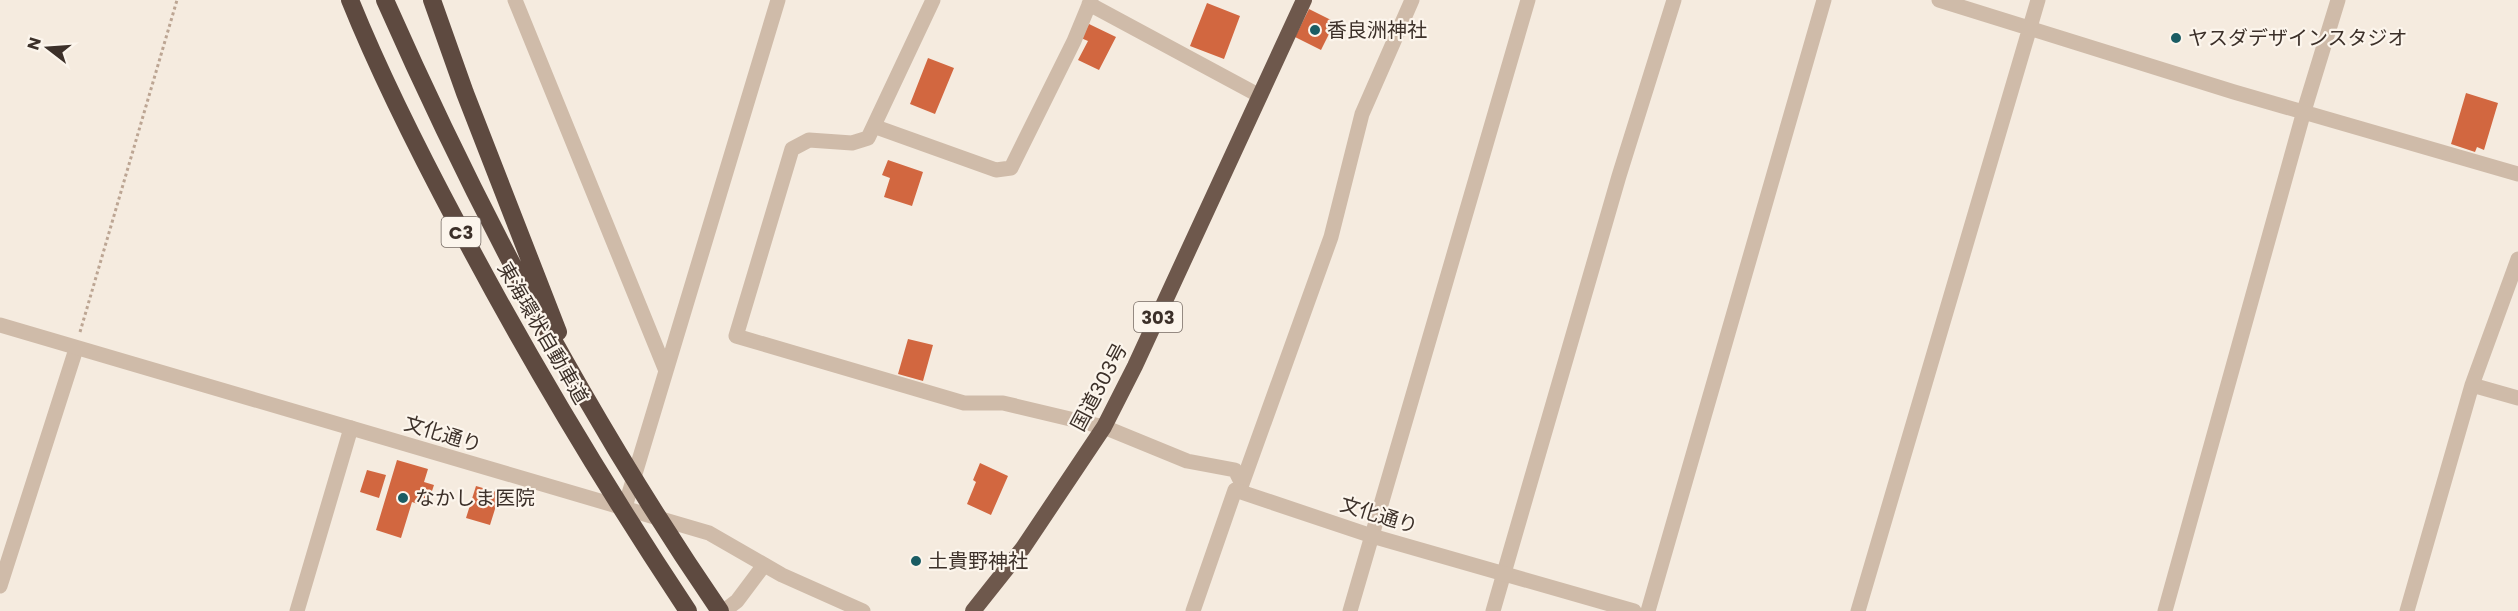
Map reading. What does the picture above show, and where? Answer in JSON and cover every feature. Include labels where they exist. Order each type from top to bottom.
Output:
[{"type":"highway","points":[[339,0],[368,46]]},
{"type":"highway","name":"東海環状自動車道","points":[[350,0],[368,46],[429,171],[501,307],[588,456],[688,611]]},
{"type":"highway","name":"東海環状自動車道","points":[[385,0],[465,172],[528,299],[612,441],[722,611]]},
{"type":"highway","points":[[432,0],[465,93],[580,388]]},
{"type":"highway","name":"国道303号","points":[[974,611],[1023,548],[1104,427],[1136,366],[1304,0]]},
{"type":"street","points":[[515,0],[666,371]]},
{"type":"street","points":[[625,507],[778,0]]},
{"type":"street","points":[[933,0],[876,127],[868,138],[852,143],[809,140],[792,149],[736,336],[964,403],[1003,403],[1104,427],[1186,461],[1235,471],[1242,484],[1331,237],[1362,114],[1412,0]]},
{"type":"street","points":[[1493,611],[1619,176],[1674,0]]},
{"type":"street","points":[[1648,611],[1824,0]]},
{"type":"street","points":[[1939,0],[2518,174]]},
{"type":"street","points":[[1858,611],[2038,0]]},
{"type":"street","points":[[2165,611],[2304,111],[2338,0]]},
{"type":"street","points":[[1350,611],[1525,1]]},
{"type":"street","points":[[876,127],[996,170],[1011,168],[1074,41],[1090,2],[1260,96]]},
{"type":"street","points":[[2407,611],[2472,385],[2518,259]]},
{"type":"street","name":"文化通り","points":[[0,325],[530,482],[709,532],[764,565],[863,611]]},
{"type":"street","points":[[0,586],[76,349]]},
{"type":"street","points":[[2472,385],[2518,398]]},
{"type":"street","points":[[297,611],[351,428]]},
{"type":"street","name":"文化通り","points":[[1193,611],[1235,490],[1372,536],[1634,611]]},
{"type":"street","points":[[722,611],[737,601],[764,565]]},
{"type":"path","points":[[76,349],[177,0]]},
{"type":"building","points":[[1207,3],[1240,16],[1224,59],[1190,46]]},
{"type":"building","name":"香良洲神社","points":[[1309,9],[1335,22],[1321,50],[1295,37]]},
{"type":"building","points":[[1089,24],[1116,37],[1099,70],[1078,60],[1088,41],[1081,38]]},
{"type":"building","points":[[928,58],[954,68],[935,114],[910,104]]},
{"type":"building","points":[[2466,93],[2498,103],[2484,150],[2477,147],[2475,152],[2451,144]]},
{"type":"building","points":[[888,160],[923,172],[912,206],[884,197],[890,178],[882,175]]},
{"type":"building","points":[[908,339],[933,345],[923,381],[898,374]]},
{"type":"building","name":"なかしま医院","points":[[397,460],[428,469],[424,482],[434,485],[429,500],[420,497],[418,504],[412,502],[401,538],[376,530]]},
{"type":"building","points":[[980,463],[1008,476],[991,515],[967,504],[976,482],[973,480]]},
{"type":"building","points":[[367,470],[386,475],[379,498],[360,492]]},
{"type":"building","points":[[476,486],[500,493],[490,525],[466,518]]},
{"type":"place","name":"香良洲神社","points":[[1315,30]]},
{"type":"place","name":"ヤスダデザインスタジオ","points":[[2176,38]]},
{"type":"place","name":"なかしま医院","points":[[403,498]]},
{"type":"place","name":"土貴野神社","points":[[916,561]]}]
